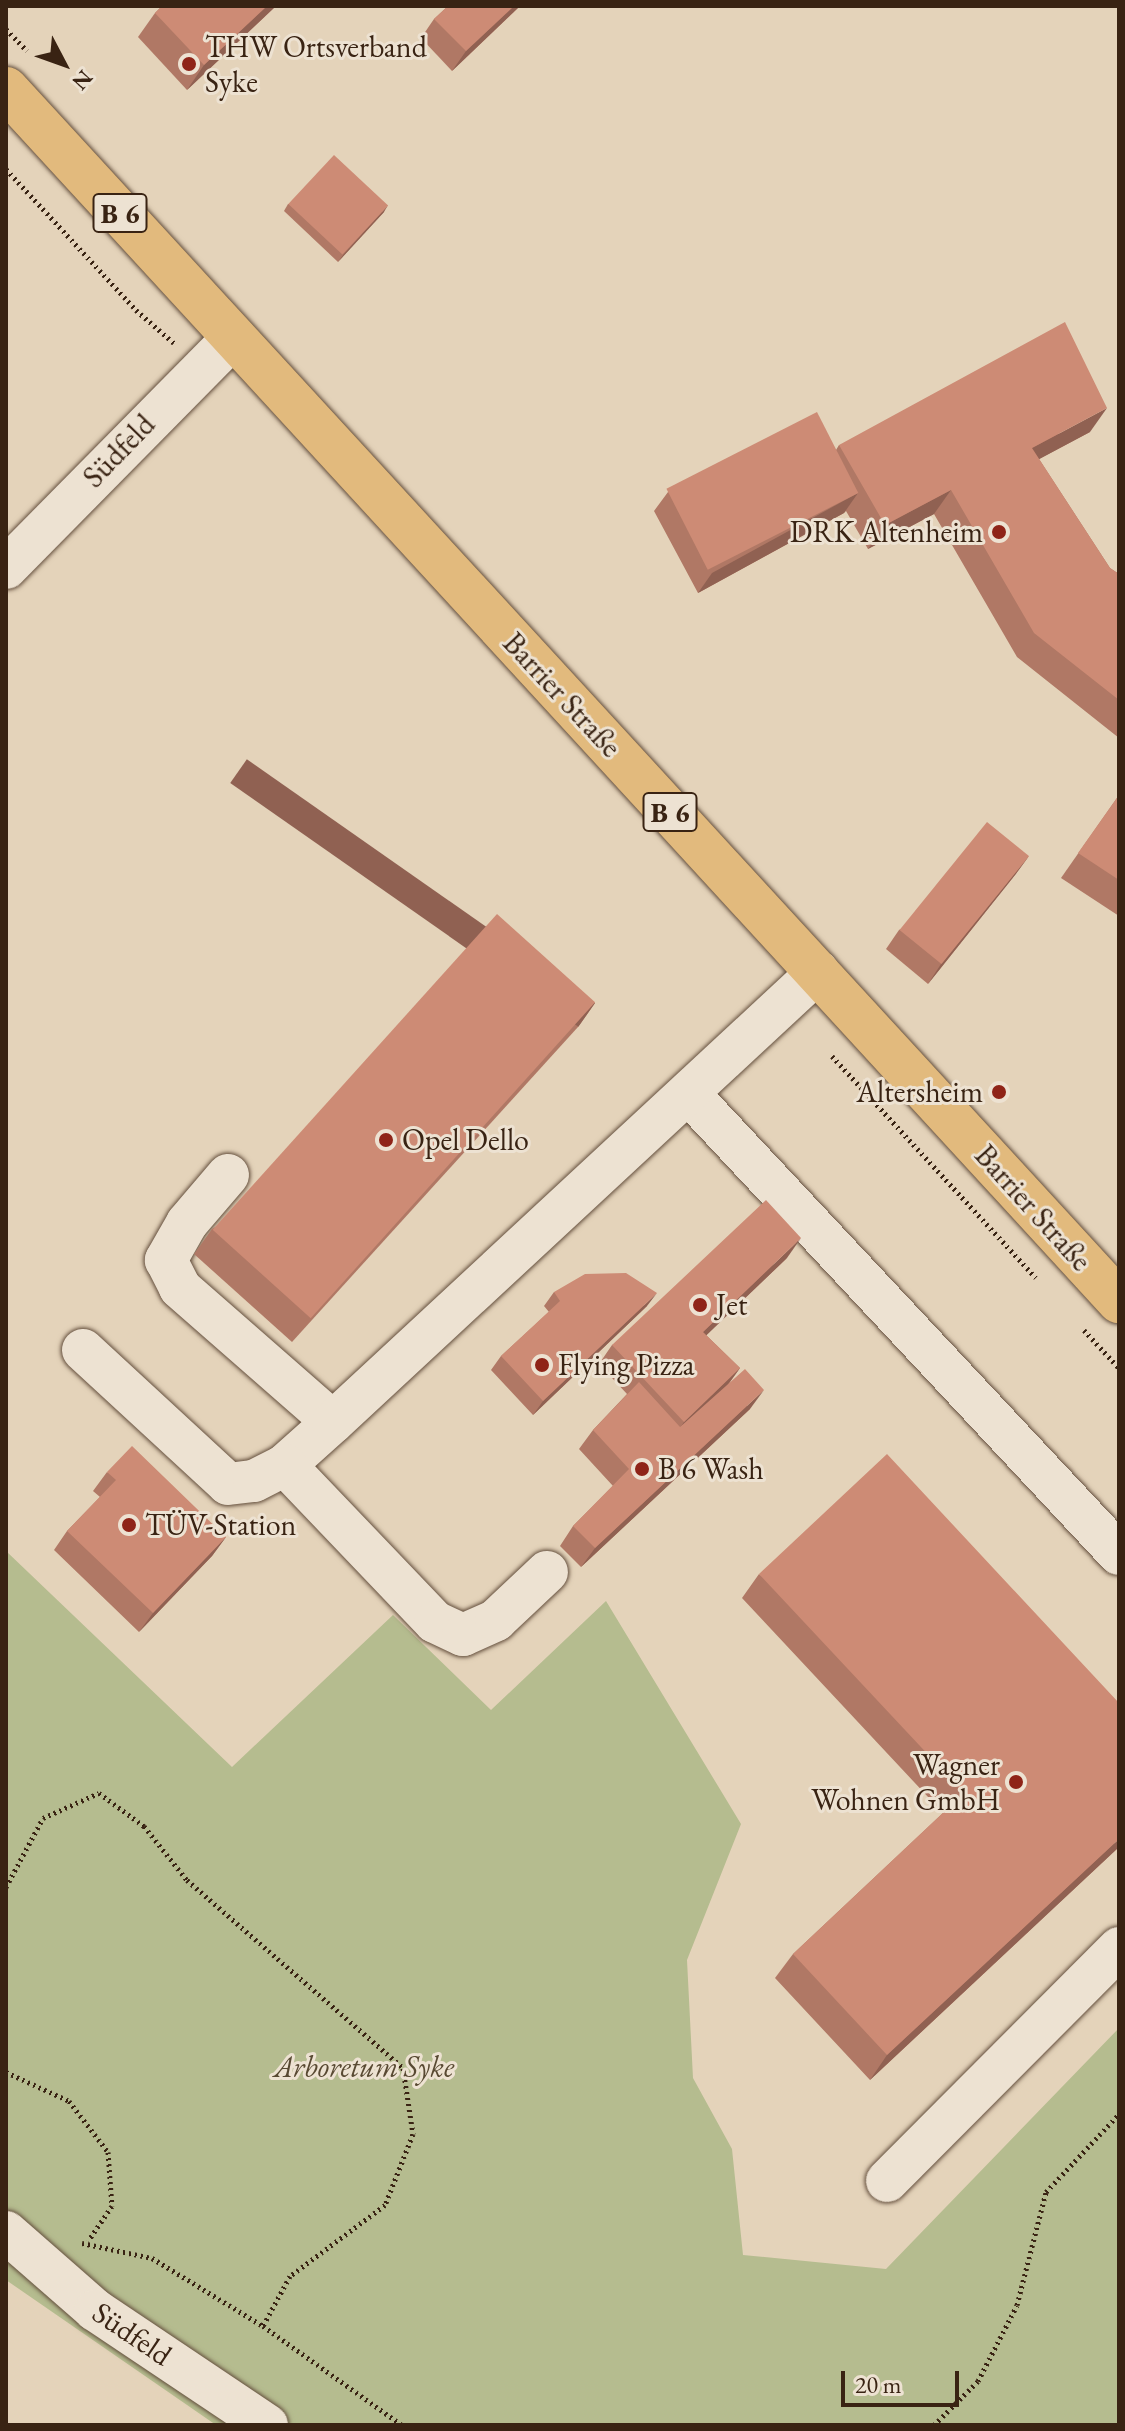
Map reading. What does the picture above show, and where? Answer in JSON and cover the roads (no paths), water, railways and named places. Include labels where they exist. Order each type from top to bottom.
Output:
[{"type":"main road","name":"Barrier Straße","points":[[6,89],[1119,1301]]},
{"type":"street","name":"Südfeld","points":[[6,568],[201,366],[234,337]]},
{"type":"street","points":[[83,1350],[228,1484],[254,1481],[285,1465],[333,1422],[818,972]]},
{"type":"street","points":[[688,1093],[1119,1554]]},
{"type":"street","points":[[228,1175],[187,1223],[166,1260],[180,1288],[333,1422]]},
{"type":"street","points":[[285,1465],[435,1622],[463,1635],[496,1620],[547,1572]]},
{"type":"street","points":[[887,2181],[1119,1948]]},
{"type":"street","name":"Südfeld","points":[[17,2244],[95,2310],[267,2425]]},
{"type":"place","name":"THW Ortsverband Syke","points":[[189,64]]},
{"type":"place","name":"DRK Altenheim","points":[[999,532]]},
{"type":"place","name":"Altersheim","points":[[999,1092]]},
{"type":"place","name":"Opel Dello","points":[[386,1140]]},
{"type":"place","name":"Jet","points":[[700,1305]]},
{"type":"place","name":"Flying Pizza","points":[[542,1365]]},
{"type":"place","name":"B 6 Wash","points":[[642,1469]]},
{"type":"place","name":"TÜV-Station","points":[[129,1525]]},
{"type":"place","name":"Wagner Wohnen GmbH","points":[[1016,1782]]},
{"type":"park label","name":"Arboretum Syke","points":[[364,2067]]}]
